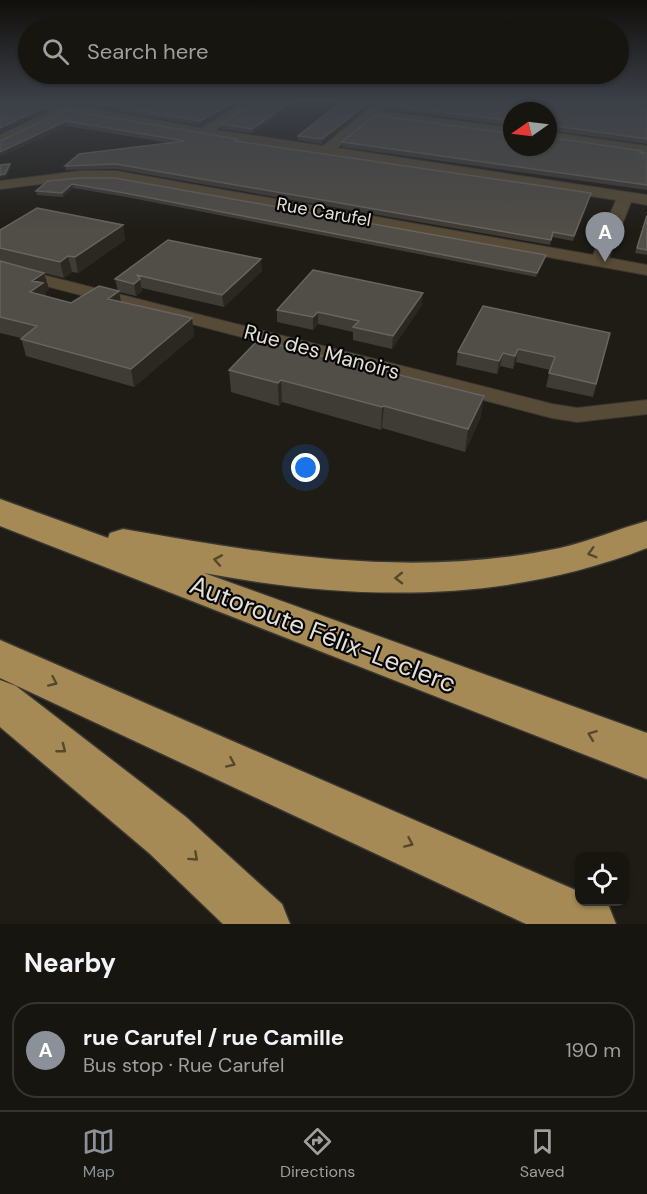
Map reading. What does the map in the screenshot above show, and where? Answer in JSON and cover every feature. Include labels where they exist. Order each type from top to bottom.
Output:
[{"type":"highway","name":"Autoroute Félix-Leclerc","points":[[0,512],[647,756]]},
{"type":"highway","points":[[44,528],[276,570],[366,578],[454,576],[508,571],[574,558],[647,534]]},
{"type":"highway","points":[[0,658],[588,924]]},
{"type":"highway","points":[[0,700],[157,825],[227,888],[261,924]]},
{"type":"street","points":[[293,145],[647,200]]},
{"type":"street","points":[[327,150],[333,145]]},
{"type":"street","points":[[612,145],[647,150]]},
{"type":"street","name":"Rue Carufel","points":[[0,185],[80,175],[116,175],[647,270]]},
{"type":"street","points":[[599,261],[625,197]]},
{"type":"street","name":"Rue des Manoirs","points":[[0,269],[552,411],[577,415],[647,407]]},
{"type":"building","points":[[0,145],[15,145],[0,152]]},
{"type":"building","points":[[151,145],[263,145],[591,193],[574,236],[553,232],[551,240],[116,164],[65,166],[79,154]]},
{"type":"building","points":[[364,145],[503,145],[503,156],[557,156],[557,145],[603,145],[647,153],[647,185]]},
{"type":"building","points":[[10,164],[5,174],[0,175],[0,165]]},
{"type":"building","points":[[115,178],[546,255],[537,273],[72,184],[62,193],[36,191],[48,181]]},
{"type":"building","points":[[37,208],[123,225],[75,257],[68,256],[60,262],[0,248],[0,230]]},
{"type":"building","points":[[647,215],[647,250],[637,248]]},
{"type":"building","points":[[168,240],[261,259],[222,295],[137,275],[140,279],[134,284],[115,279]]},
{"type":"building","points":[[0,261],[44,273],[32,281],[43,283],[30,292],[71,303],[99,286],[119,291],[108,299],[192,318],[131,369],[21,339],[37,326],[0,317]]},
{"type":"building","points":[[313,270],[423,293],[393,336],[353,327],[359,321],[318,312],[313,317],[277,310]]},
{"type":"building","points":[[483,306],[610,333],[596,384],[549,373],[555,357],[518,349],[515,356],[503,353],[499,361],[458,352]]},
{"type":"building","points":[[258,340],[484,396],[468,429],[281,380],[278,383],[229,370]]},
{"type":"place","name":"rue Carufel / rue Camille","points":[[605,262]]}]
